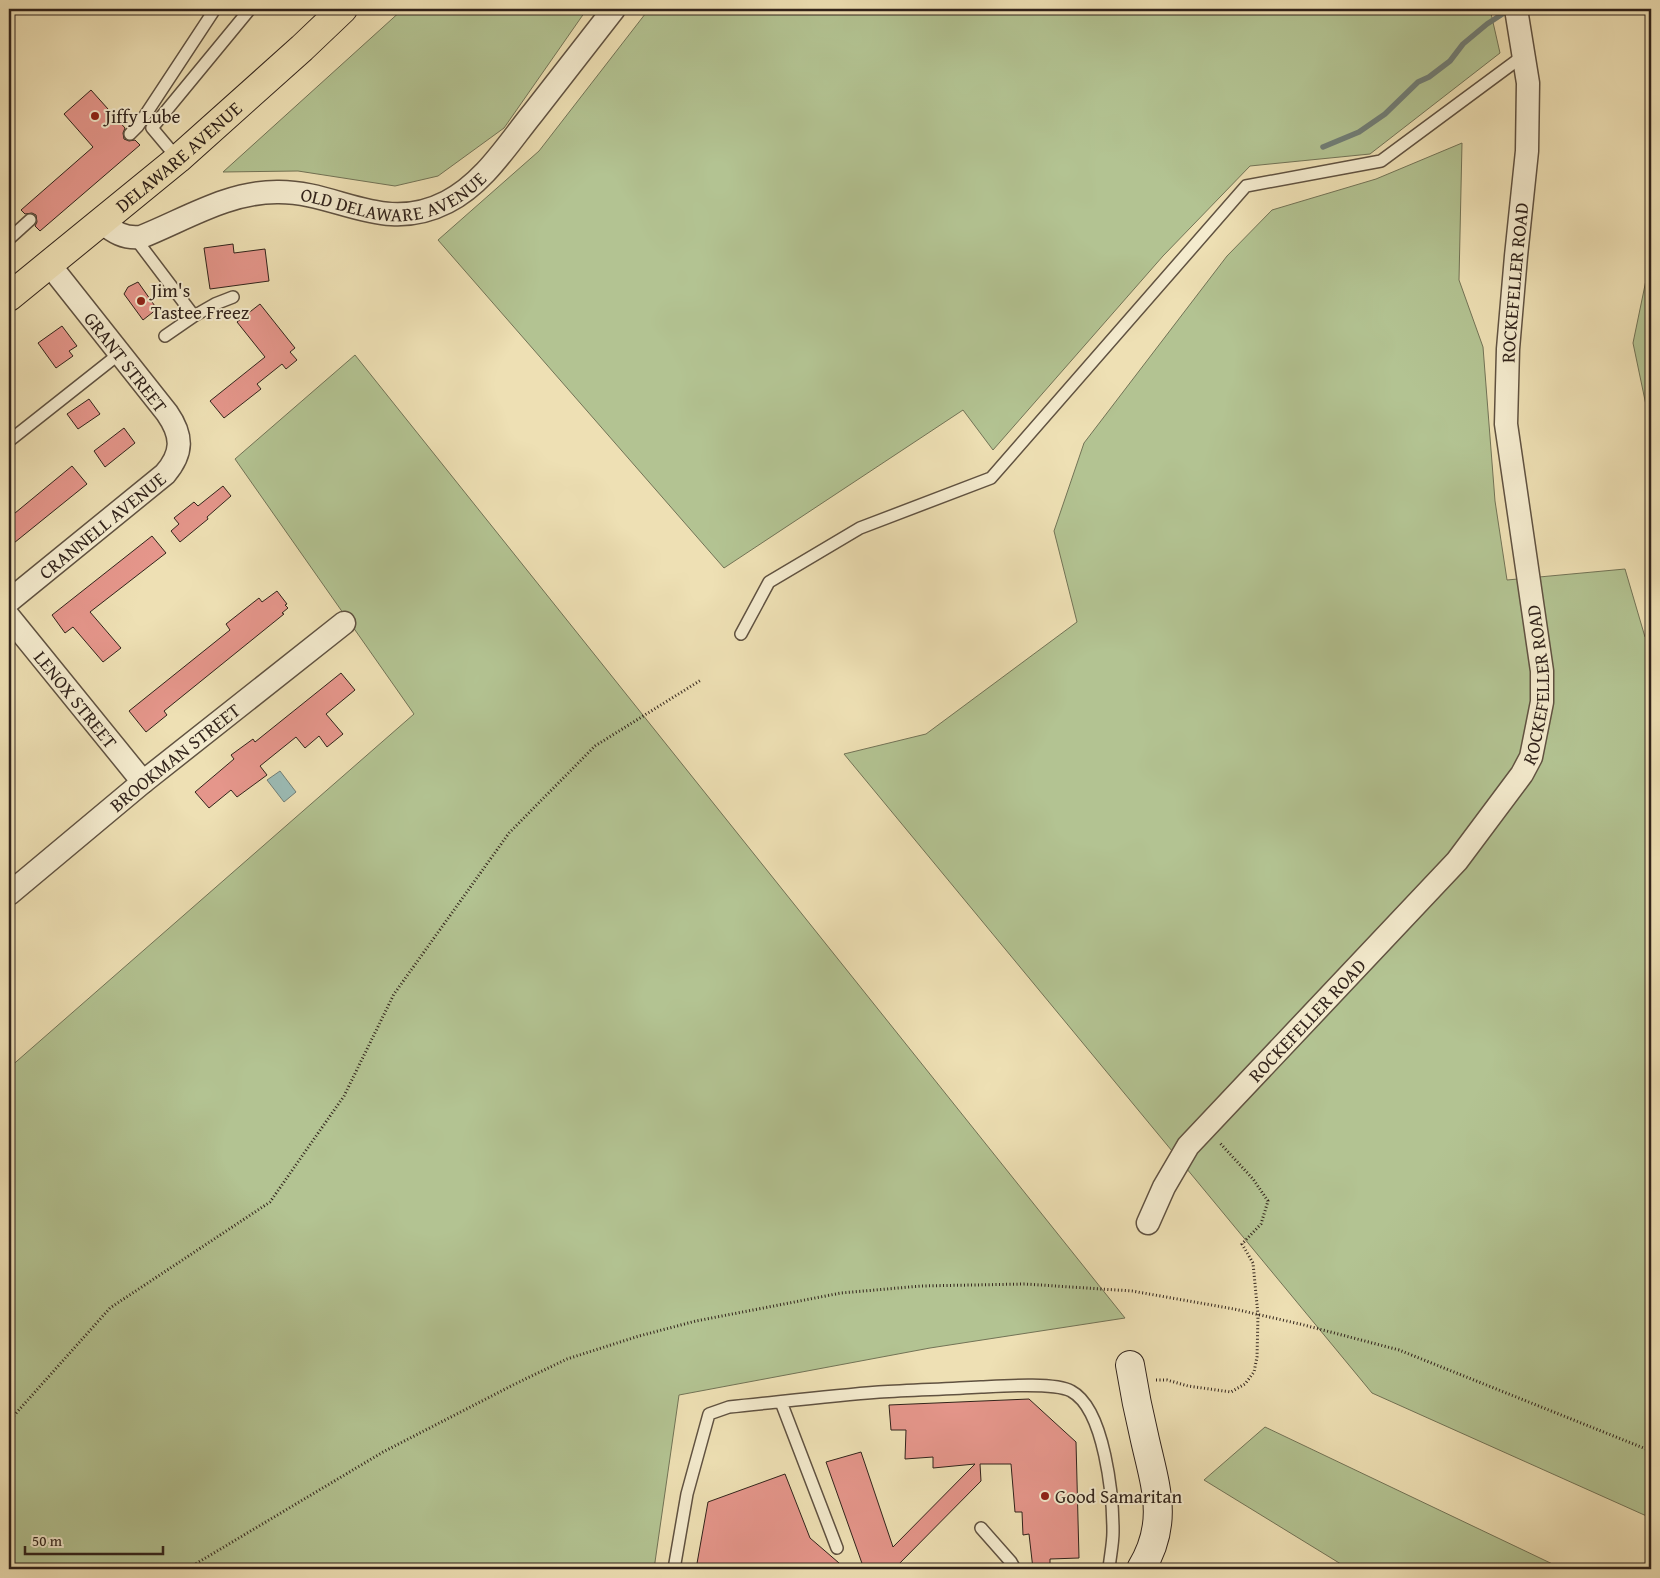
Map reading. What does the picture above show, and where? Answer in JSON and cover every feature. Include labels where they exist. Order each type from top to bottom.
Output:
[{"type":"main road","name":"DELAWARE AVENUE","points":[[9,297],[178,159],[343,9]]},
{"type":"street","name":"OLD DELAWARE AVENUE","points":[[135,238],[219,204],[243,196],[264,193],[303,194],[361,210],[391,214],[424,210],[445,203],[464,192],[489,168],[614,9]]},
{"type":"street","name":"ROCKEFELLER ROAD","points":[[1148,1223],[1171,1174],[1188,1146],[1456,861],[1522,774],[1531,757],[1542,702],[1542,671],[1506,424],[1509,329],[1527,151],[1528,83],[1516,9]]},
{"type":"street","points":[[101,222],[119,235],[135,238]]},
{"type":"street","name":"GRANT STREET","points":[[49,264],[167,413],[175,426],[179,446],[176,458],[170,467]]},
{"type":"street","name":"CRANNELL AVENUE","points":[[9,601],[165,474],[170,467]]},
{"type":"street","name":"LENOX STREET","points":[[9,618],[143,782]]},
{"type":"street","name":"BROOKMAN STREET","points":[[9,894],[143,782],[344,623]]},
{"type":"street","points":[[1131,1372],[1144,1440],[1156,1485],[1158,1512],[1156,1535],[1141,1569]]},
{"type":"lane","points":[[130,134],[138,126],[215,9]]},
{"type":"lane","points":[[178,159],[152,128],[250,9]]},
{"type":"lane","points":[[741,634],[769,582],[860,528],[991,478],[1246,186],[1381,161],[1523,56]]},
{"type":"lane","points":[[9,239],[30,220]]},
{"type":"lane","points":[[135,238],[194,316]]},
{"type":"lane","points":[[165,336],[194,316],[215,304],[233,297]]},
{"type":"lane","points":[[9,441],[119,354]]},
{"type":"lane","points":[[674,1569],[687,1494],[708,1414],[729,1407],[879,1392],[1014,1386],[1052,1386],[1071,1391],[1093,1416],[1107,1465],[1113,1533],[1109,1569]]},
{"type":"lane","points":[[781,1402],[837,1548]]},
{"type":"lane","points":[[981,1528],[1015,1569]]},
{"type":"path","points":[[9,1421],[110,1308],[270,1202],[344,1096],[394,994],[509,834],[595,746],[701,680]]},
{"type":"path","points":[[1131,1372],[1188,1386],[1231,1392],[1245,1384],[1254,1372],[1257,1357],[1258,1315],[1253,1263],[1242,1244],[1261,1224],[1268,1201],[1253,1178],[1206,1128]]},
{"type":"path","points":[[187,1569],[383,1452],[514,1384],[567,1359],[639,1336],[696,1321],[841,1293],[920,1286],[1024,1284],[1132,1291],[1300,1324],[1399,1350],[1651,1451]]},
{"type":"green space","points":[[403,9],[587,9],[504,128],[438,176],[395,186],[298,171],[223,172]]},
{"type":"green space","points":[[649,9],[1490,9],[1500,53],[1370,154],[1250,166],[1163,256],[993,450],[963,410],[724,568],[438,240],[539,151]]},
{"type":"green space","points":[[1462,143],[1459,280],[1483,347],[1495,501],[1507,580],[1625,569],[1645,637],[1651,640],[1651,1518],[1372,1393],[844,754],[926,734],[1077,622],[1054,531],[1084,443],[1227,256],[1272,210],[1376,179]]},
{"type":"green space","points":[[1651,256],[1651,429],[1633,343]]},
{"type":"green space","points":[[355,355],[1125,1318],[930,1348],[679,1395],[654,1569],[9,1569],[9,1068],[414,714],[235,459]]},
{"type":"green space","points":[[1265,1427],[1563,1569],[1349,1569],[1204,1480]]},
{"type":"water","points":[[280,771],[296,792],[284,802],[267,780]]},
{"type":"building","points":[[91,90],[125,128],[123,133],[124,139],[129,141],[135,140],[140,145],[40,231],[35,226],[37,222],[36,215],[32,213],[25,214],[21,210],[93,147],[64,114]]},
{"type":"building","points":[[233,244],[234,253],[265,249],[269,281],[210,289],[204,248]]},
{"type":"building","name":"Jim's Tastee Freez","points":[[138,282],[157,309],[143,320],[124,294],[128,287]]},
{"type":"building","points":[[260,304],[295,348],[290,352],[297,360],[286,369],[282,364],[257,384],[261,389],[224,418],[210,401],[265,357],[237,322]]},
{"type":"building","points":[[62,326],[77,346],[69,351],[73,356],[56,368],[38,343]]},
{"type":"building","points":[[89,399],[100,414],[78,429],[67,414]]},
{"type":"building","points":[[124,428],[135,443],[105,467],[94,451]]},
{"type":"building","points":[[72,466],[87,484],[9,547],[9,518]]},
{"type":"building","points":[[223,486],[231,496],[207,517],[208,519],[180,542],[171,531],[179,524],[174,518],[194,502],[198,506]]},
{"type":"building","points":[[152,536],[166,553],[90,612],[121,648],[103,662],[73,627],[65,633],[52,615]]},
{"type":"building","points":[[277,591],[287,604],[285,605],[288,608],[282,613],[284,614],[164,711],[167,715],[146,732],[129,711],[230,630],[226,624],[259,598],[262,602]]},
{"type":"building","points":[[341,673],[355,690],[326,714],[343,734],[327,747],[319,736],[305,748],[296,737],[260,766],[267,775],[237,797],[231,790],[209,808],[195,792],[234,759],[231,755],[253,739],[255,742]]},
{"type":"building","name":"Good Samaritan","points":[[1029,1399],[1076,1442],[1079,1558],[1050,1559],[1050,1569],[1033,1569],[1029,1534],[1023,1535],[1022,1512],[1015,1512],[1011,1464],[980,1464],[981,1481],[894,1569],[864,1569],[826,1462],[861,1452],[893,1547],[975,1464],[933,1468],[933,1457],[905,1459],[906,1430],[891,1430],[889,1405]]},
{"type":"building","points":[[785,1474],[810,1538],[846,1569],[696,1569],[708,1502]]},
{"type":"waterway","points":[[1323,147],[1359,132],[1385,114],[1418,82],[1429,77],[1450,61],[1463,44],[1487,24],[1507,11]]},
{"type":"place","name":"Jiffy Lube","points":[[95,116]]},
{"type":"place","name":"Jim's Tastee Freez","points":[[141,301]]},
{"type":"place","name":"Good Samaritan","points":[[1045,1496]]}]
